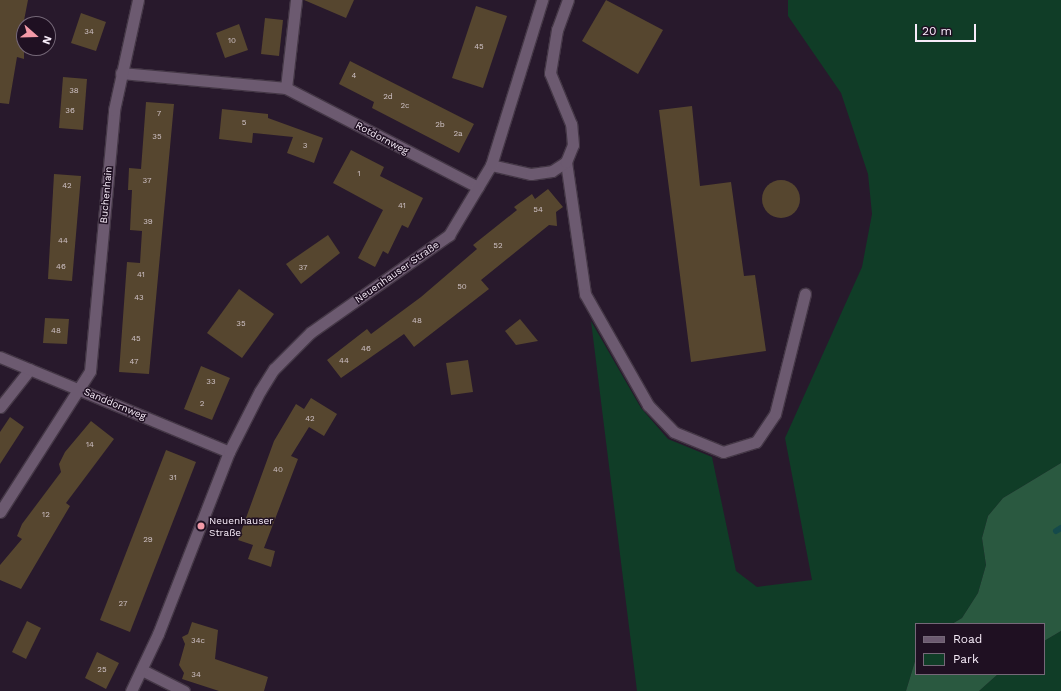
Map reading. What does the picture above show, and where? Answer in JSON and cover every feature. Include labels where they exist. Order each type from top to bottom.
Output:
[{"type":"street","name":"Buchenhain","points":[[0,512],[80,389],[90,371],[114,110],[138,0]]},
{"type":"street","points":[[286,88],[296,0]]},
{"type":"street","name":"Neuenhauser Straße","points":[[131,691],[142,670],[229,452],[260,391],[293,348],[449,234],[491,165],[542,0]]},
{"type":"street","points":[[568,0],[557,30],[550,73],[571,124],[573,145],[566,162],[585,294],[648,405],[674,432],[723,452],[756,442],[775,414],[805,294]]},
{"type":"street","name":"Rotdornweg","points":[[121,73],[286,88],[478,187]]},
{"type":"street","points":[[491,165],[531,174],[552,171],[566,162]]},
{"type":"street","name":"Sanddornweg","points":[[0,357],[229,452]]},
{"type":"street","points":[[0,407],[30,369]]},
{"type":"street","points":[[142,670],[184,691]]},
{"type":"green space","points":[[788,0],[1061,0],[1061,463],[1003,498],[988,516],[982,538],[986,565],[978,593],[962,618],[954,623],[915,623],[915,661],[906,691],[637,691],[591,321],[641,408],[668,439],[712,457],[736,571],[757,587],[812,580],[785,438],[862,267],[872,214],[868,174],[841,93],[788,16]]},
{"type":"green space","points":[[1061,463],[1061,631],[1045,640],[1045,623],[954,623],[962,618],[978,593],[986,565],[982,538],[988,516],[1003,498]]},
{"type":"green space","points":[[1061,631],[1061,691],[979,691],[997,675],[1045,675],[1045,640]]},
{"type":"green space","points":[[915,661],[915,675],[997,675],[979,691],[906,691]]},
{"type":"building","points":[[0,0],[28,0],[25,16],[16,16],[16,56],[24,56],[24,59],[17,57],[9,104],[0,103]]},
{"type":"building","points":[[304,0],[354,0],[346,18]]},
{"type":"building","points":[[606,0],[663,30],[638,74],[582,41]]},
{"type":"building","points":[[476,6],[507,16],[483,88],[452,78]]},
{"type":"building","points":[[81,13],[106,22],[96,51],[71,43]]},
{"type":"building","points":[[265,18],[283,20],[279,56],[261,54]]},
{"type":"building","points":[[239,24],[248,50],[225,58],[216,33]]},
{"type":"building","points":[[350,61],[474,124],[459,153],[372,108],[374,102],[339,84]]},
{"type":"building","points":[[63,77],[87,79],[83,130],[59,128]]},
{"type":"building","points":[[146,102],[174,104],[149,374],[119,372],[127,262],[140,263],[142,231],[130,230],[132,190],[128,190],[129,168],[141,169]]},
{"type":"building","points":[[692,106],[700,186],[731,182],[744,276],[755,275],[766,351],[691,362],[659,110]]},
{"type":"building","points":[[222,109],[268,114],[268,118],[323,138],[314,163],[287,153],[293,137],[253,133],[252,143],[219,139]]},
{"type":"building","points":[[351,150],[384,167],[380,176],[423,198],[408,228],[402,225],[388,254],[383,251],[375,267],[358,258],[383,210],[333,183]]},
{"type":"building","points":[[54,174],[81,176],[72,281],[48,279]]},
{"type":"building","points":[[777,180],[785,180],[792,183],[797,188],[800,199],[797,210],[792,215],[785,218],[777,218],[770,215],[765,210],[762,203],[762,195],[765,188],[770,183]]},
{"type":"building","points":[[548,189],[563,207],[556,212],[557,226],[549,225],[481,280],[489,289],[414,347],[404,334],[341,378],[327,360],[367,329],[371,334],[421,297],[477,249],[473,245],[517,210],[514,207],[532,194],[535,199]]},
{"type":"building","points":[[328,235],[340,253],[301,284],[286,264]]},
{"type":"building","points":[[239,289],[274,314],[242,358],[207,333]]},
{"type":"building","points":[[45,318],[69,319],[67,344],[43,343]]},
{"type":"building","points":[[520,319],[538,341],[516,345],[505,331]]},
{"type":"building","points":[[468,360],[473,392],[451,395],[446,363]]},
{"type":"building","points":[[201,366],[230,378],[212,420],[184,409]]},
{"type":"building","points":[[311,398],[337,414],[324,436],[309,427],[291,456],[298,459],[264,548],[275,551],[271,567],[248,559],[253,545],[238,540],[274,441],[296,404],[304,409]]},
{"type":"building","points":[[10,417],[24,427],[0,464],[0,432]]},
{"type":"building","points":[[91,421],[114,439],[66,503],[70,506],[21,589],[0,580],[0,565],[22,539],[17,536],[22,524],[61,472],[59,464],[65,452]]},
{"type":"building","points":[[166,450],[196,462],[130,632],[100,620]]},
{"type":"building","points":[[27,621],[41,628],[26,659],[12,652]]},
{"type":"building","points":[[192,622],[218,630],[215,659],[268,677],[264,691],[219,691],[182,679],[184,673],[179,665],[185,644],[182,637],[188,634]]},
{"type":"building","points":[[97,652],[119,663],[106,689],[85,678]]},
{"type":"waterway","points":[[1056,531],[1061,528]]},
{"type":"place","name":"Neuenhauser Straße","points":[[201,526]]}]
